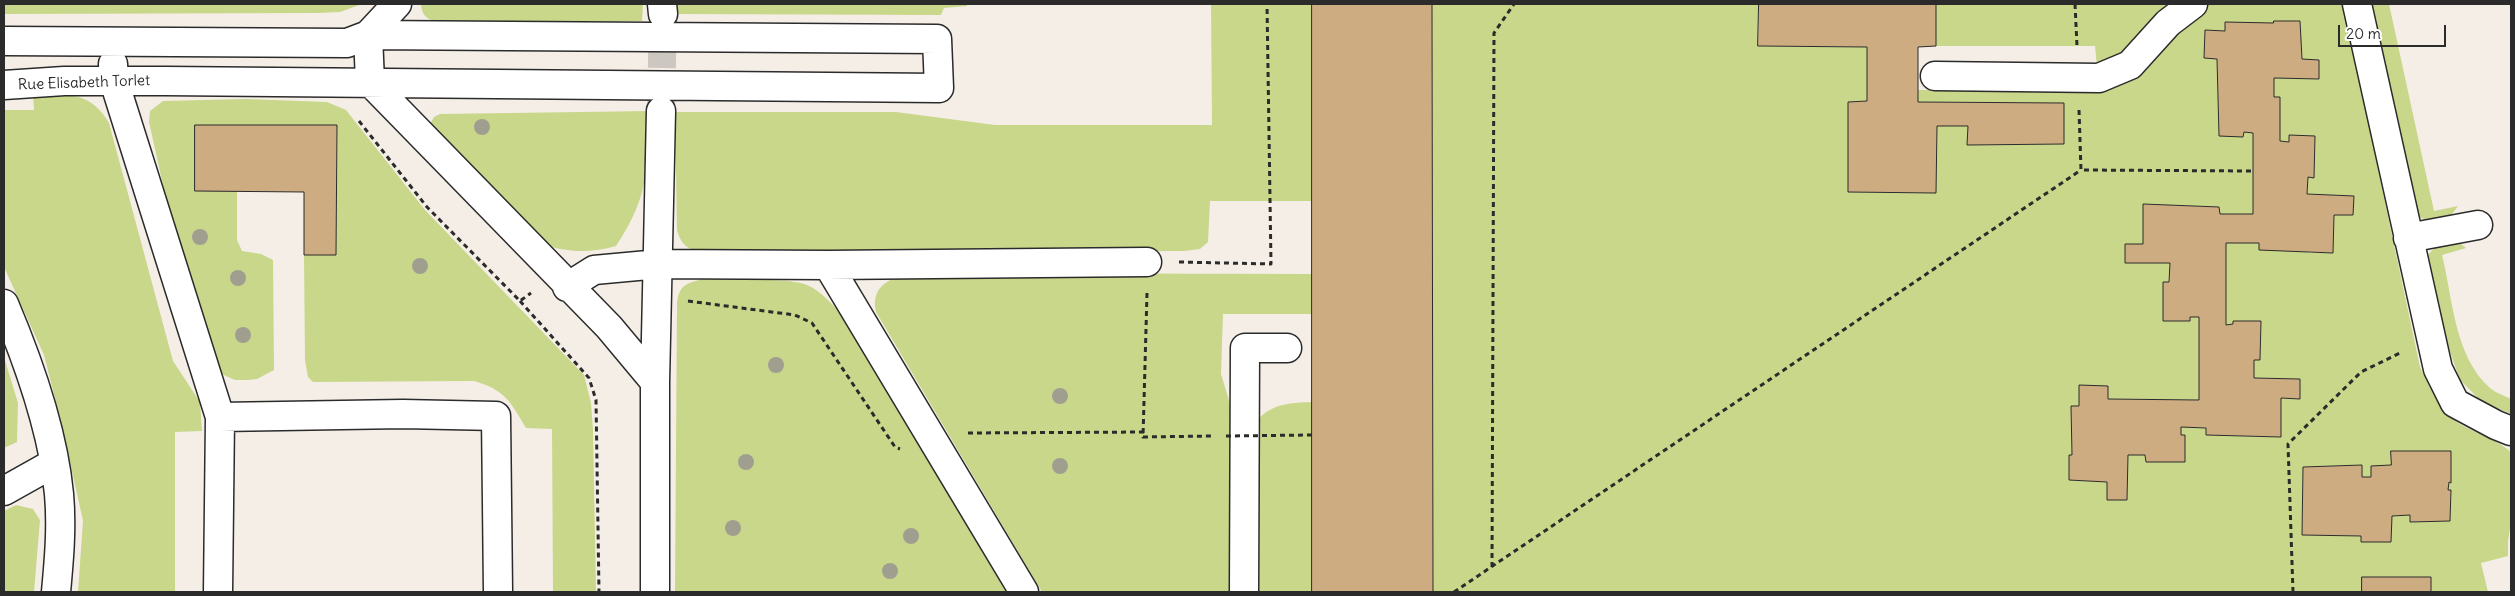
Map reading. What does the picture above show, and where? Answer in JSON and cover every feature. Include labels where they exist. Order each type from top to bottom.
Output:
[{"type":"street","points":[[4,41],[347,43],[368,35],[397,4]]},
{"type":"street","points":[[1934,76],[2099,78],[2130,65],[2168,23],[2193,4]]},
{"type":"street","points":[[2357,4],[2438,369],[2455,402],[2496,425],[2511,431]]},
{"type":"street","points":[[368,35],[357,82],[568,286],[608,327],[655,382]]},
{"type":"street","name":"Rue Elisabeth Torlet","points":[[4,85],[165,80],[939,88],[938,39],[368,35]]},
{"type":"street","points":[[124,43],[114,81],[220,417],[218,592]]},
{"type":"street","points":[[655,592],[655,382],[661,111]]},
{"type":"street","points":[[2408,238],[2478,224]]},
{"type":"street","points":[[568,286],[594,270],[659,264],[828,265],[1147,262]]},
{"type":"street","points":[[828,265],[1024,592]]},
{"type":"street","points":[[4,304],[26,354],[54,463],[59,494],[60,550],[56,592]]},
{"type":"street","points":[[1244,592],[1245,348],[1287,348]]},
{"type":"street","points":[[220,417],[403,414],[496,416],[498,592]]},
{"type":"street","points":[[4,492],[54,463]]},
{"type":"path","points":[[1267,4],[1271,264],[1147,262],[1143,437],[1312,435]]},
{"type":"path","points":[[1492,567],[1494,33],[1514,4]]},
{"type":"path","points":[[2075,4],[2081,170]]},
{"type":"path","points":[[357,82],[344,102],[427,207],[520,301],[589,378],[596,400],[599,592]]},
{"type":"path","points":[[1454,592],[2081,170],[2253,172]]},
{"type":"path","points":[[520,301],[540,285],[568,286]]},
{"type":"path","points":[[657,297],[795,315],[812,322],[895,447],[908,451],[952,433],[1144,432]]},
{"type":"path","points":[[2293,592],[2288,444],[2361,372],[2430,339]]},
{"type":"green space","points":[[4,4],[362,4],[340,12],[317,13],[4,14]]},
{"type":"green space","points":[[421,4],[643,4],[642,21],[445,23],[425,16]]},
{"type":"green space","points":[[677,4],[967,4],[967,6],[944,8],[941,15],[677,14]]},
{"type":"green space","points":[[1211,4],[1312,4],[1312,201],[1210,201],[1208,242],[1200,249],[1184,251],[699,252],[687,247],[680,239],[677,230],[675,112],[896,112],[995,125],[1212,125]]},
{"type":"green space","points":[[1432,4],[1759,4],[1758,46],[1867,47],[1867,101],[1848,102],[1848,192],[1935,193],[1937,126],[1968,126],[1968,145],[2064,144],[2064,103],[1918,102],[1918,90],[2096,91],[2210,4],[2343,4],[2420,367],[2446,413],[2466,428],[2511,452],[2511,522],[2508,556],[2481,563],[2488,592],[2431,592],[2430,577],[2362,577],[2362,592],[1433,592]],"holes":[[[2274,21],[2300,21],[2302,59],[2319,79],[2274,78],[2274,97],[2280,141],[2289,142],[2289,135],[2315,136],[2314,177],[2308,177],[2307,194],[2353,196],[2353,215],[2334,215],[2333,253],[2308,253],[2308,250],[2259,243],[2226,243],[2226,325],[2233,324],[2234,321],[2261,322],[2260,360],[2254,360],[2254,378],[2300,379],[2300,399],[2281,398],[2281,437],[2206,435],[2206,428],[2181,427],[2181,435],[2185,435],[2146,462],[2145,455],[2128,455],[2127,500],[2108,500],[2107,482],[2069,480],[2069,455],[2072,455],[2071,407],[2079,406],[2079,386],[2108,386],[2108,399],[2199,400],[2199,317],[2190,317],[2190,321],[2163,320],[2163,282],[2169,282],[2170,263],[2125,263],[2125,244],[2143,244],[2143,204],[2219,207],[2220,214],[2253,214],[2253,133],[2244,132],[2243,136],[2219,135],[2217,59],[2204,58],[2205,30],[2225,31],[2273,23]],[[2451,451],[2451,482],[2449,482],[2448,490],[2451,490],[2450,521],[2410,522],[2410,515],[2392,516],[2391,542],[2362,542],[2361,536],[2302,535],[2303,467],[2362,465],[2362,477],[2371,477],[2391,465],[2391,452]]]},
{"type":"green space","points":[[1936,4],[2178,4],[2130,52],[2097,67],[2095,46],[1936,46]]},
{"type":"green space","points":[[2372,4],[2389,4],[2434,211],[2458,206],[2450,217],[2430,221],[2419,217],[2416,212]]},
{"type":"green space","points":[[33,95],[67,95],[86,100],[102,112],[109,123],[173,361],[200,402],[202,431],[175,432],[175,592],[78,592],[83,521],[62,426],[44,355],[4,267],[4,110],[34,110]]},
{"type":"green space","points":[[245,99],[327,102],[346,110],[425,210],[584,375],[591,403],[593,430],[596,592],[553,592],[552,429],[526,428],[506,398],[493,388],[474,381],[313,382],[308,377],[305,360],[304,255],[336,254],[337,125],[195,125],[195,191],[237,191],[237,240],[242,251],[261,254],[273,260],[274,370],[257,379],[247,380],[235,380],[220,373],[196,334],[149,122],[150,111],[163,101]]},
{"type":"green space","points":[[649,111],[647,166],[641,196],[635,212],[616,246],[586,251],[567,250],[538,243],[430,124],[434,117],[440,114]]},
{"type":"green space","points":[[2457,241],[2466,248],[2442,255],[2462,343],[2478,375],[2492,390],[2511,399],[2511,414],[2481,401],[2460,380],[2443,332],[2427,256],[2436,246]]},
{"type":"green space","points":[[912,273],[1312,274],[1313,314],[1223,314],[1221,374],[1231,407],[1230,592],[1042,592],[876,312],[875,303],[879,289],[890,280]]},
{"type":"green space","points":[[703,279],[798,282],[822,294],[830,302],[842,315],[1006,592],[675,592],[677,303],[680,292],[685,286]]},
{"type":"green space","points":[[4,357],[18,403],[17,442],[4,448]]},
{"type":"green space","points":[[1312,402],[1312,592],[1258,592],[1258,419],[1277,407]]},
{"type":"green space","points":[[16,505],[33,509],[40,520],[34,592],[4,592],[4,511]]},
{"type":"building","points":[[1312,4],[1432,4],[1433,592],[1312,592]]},
{"type":"building","points":[[1759,4],[1936,4],[1936,46],[1918,47],[1918,102],[2064,103],[2064,144],[1967,145],[1968,126],[1937,126],[1936,193],[1848,192],[1848,102],[1867,101],[1867,47],[1758,46]]},
{"type":"building","points":[[2274,21],[2300,21],[2302,59],[2319,60],[2319,79],[2274,78],[2274,97],[2280,97],[2280,141],[2289,142],[2289,135],[2315,136],[2314,178],[2308,177],[2307,194],[2354,196],[2353,215],[2334,215],[2333,253],[2259,250],[2259,243],[2226,243],[2226,325],[2233,324],[2233,321],[2261,321],[2260,360],[2254,360],[2254,378],[2300,379],[2300,399],[2281,398],[2281,437],[2206,435],[2206,428],[2181,427],[2181,435],[2185,435],[2185,462],[2146,462],[2145,455],[2128,455],[2127,500],[2107,500],[2107,482],[2069,480],[2069,455],[2072,455],[2071,406],[2079,406],[2079,385],[2108,386],[2108,399],[2199,400],[2199,317],[2190,317],[2190,321],[2163,321],[2163,282],[2169,282],[2170,263],[2125,263],[2125,244],[2143,244],[2143,204],[2219,207],[2220,214],[2253,214],[2253,133],[2244,132],[2243,137],[2219,136],[2217,59],[2204,58],[2205,30],[2225,31],[2225,22],[2273,23]]},
{"type":"building","points":[[195,125],[337,125],[336,255],[304,255],[304,192],[195,191]]},
{"type":"building","points":[[2391,451],[2451,451],[2451,483],[2449,482],[2448,490],[2451,490],[2450,521],[2410,522],[2410,515],[2392,516],[2391,542],[2361,542],[2361,536],[2302,535],[2303,467],[2362,465],[2362,477],[2371,477],[2371,466],[2391,465]]},
{"type":"building","points":[[2362,577],[2431,577],[2431,592],[2362,592]]},
{"type":"tunnel","points":[[661,110],[663,14]]}]
